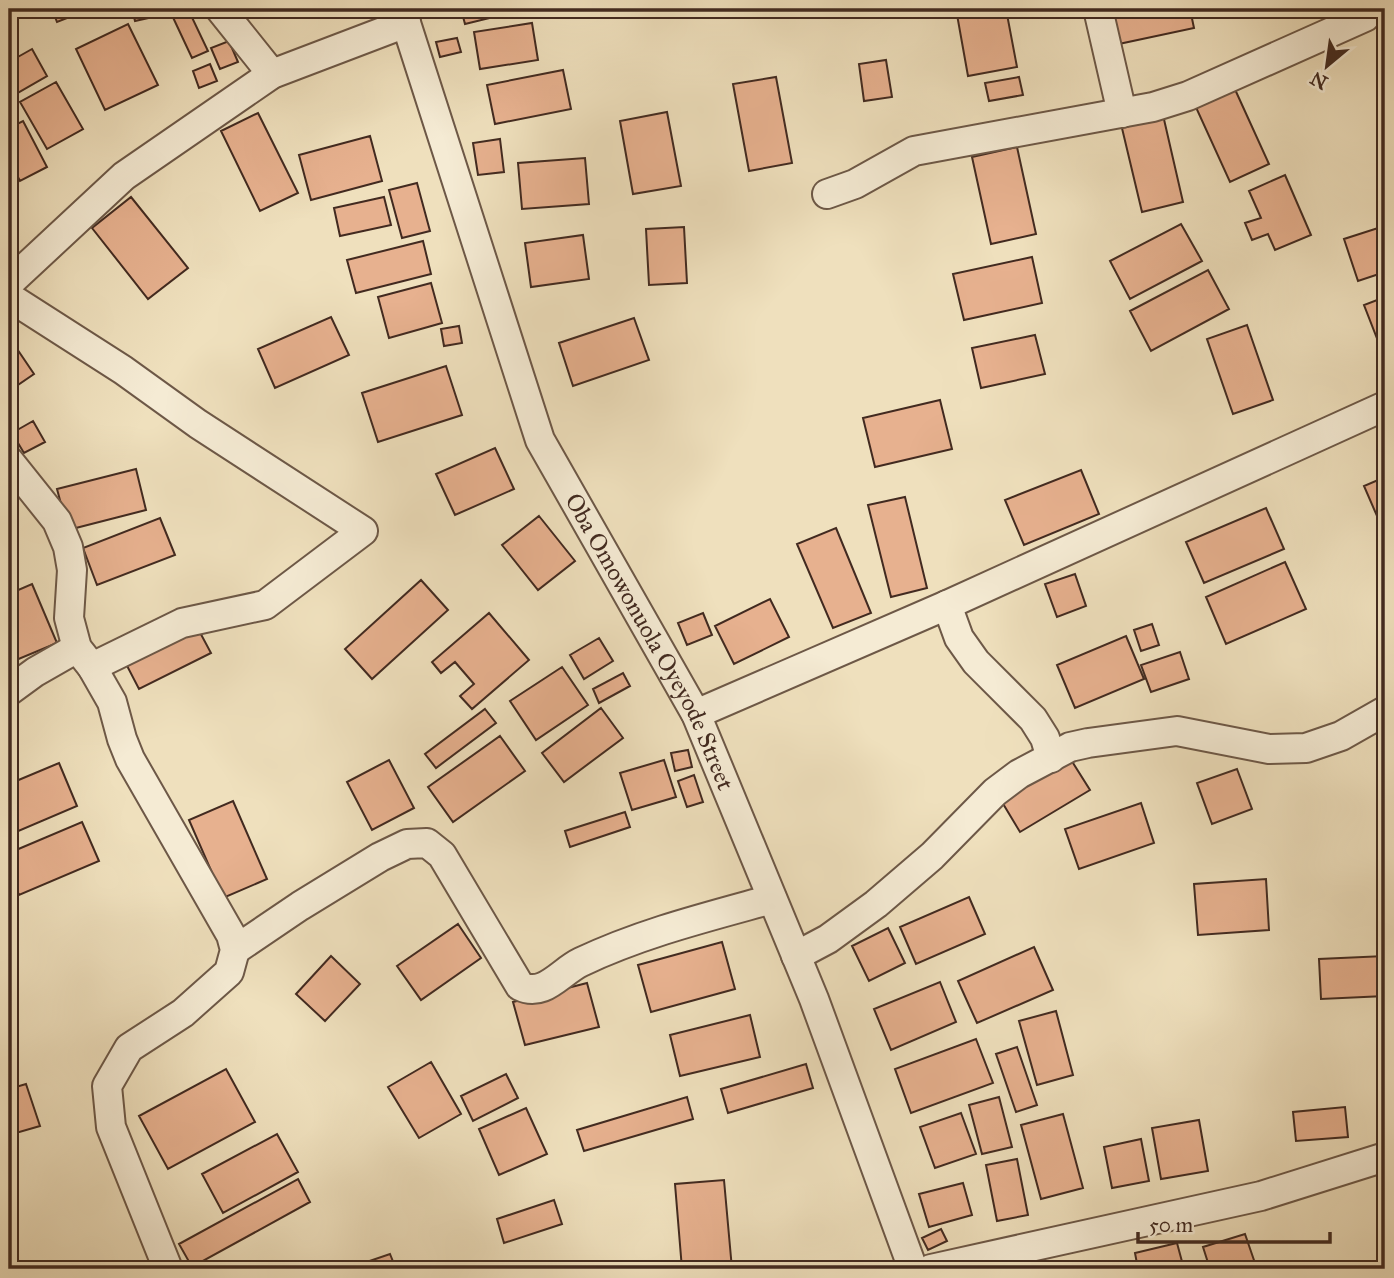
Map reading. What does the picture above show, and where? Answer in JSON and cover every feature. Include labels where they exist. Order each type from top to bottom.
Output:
[{"type":"street","points":[[220,9],[272,74]]},
{"type":"street","points":[[1098,9],[1122,113]]},
{"type":"street","points":[[9,283],[124,176],[272,74],[405,16]]},
{"type":"street","name":"Oba Omowonuola Oyeyode Street","points":[[405,16],[540,440],[696,714],[796,956],[913,1269]]},
{"type":"street","points":[[827,194],[855,184],[914,151],[1153,107],[1188,96],[1365,17]]},
{"type":"street","points":[[9,297],[363,531],[265,605],[181,623],[84,658],[34,671],[9,691]]},
{"type":"street","points":[[696,714],[947,605],[1385,405]]},
{"type":"street","points":[[9,461],[57,521],[68,547],[72,570],[69,618],[84,658],[112,702],[130,759],[231,935],[234,950],[229,972],[183,1013],[130,1048],[107,1086],[111,1127],[168,1269]]},
{"type":"street","points":[[947,605],[959,638],[976,662],[1033,719],[1045,738],[1051,758]]},
{"type":"street","points":[[796,956],[828,939],[876,904],[932,856],[995,792],[1019,774],[1070,747],[1177,731],[1269,749],[1306,748],[1341,736],[1385,712]]},
{"type":"street","points":[[234,950],[312,899],[407,844],[427,844],[442,855],[520,986],[530,991],[541,989],[577,964],[634,939],[772,899]]},
{"type":"street","points":[[931,1269],[1261,1196],[1385,1157]]},
{"type":"building","points":[[52,9],[90,9],[57,22]]},
{"type":"building","points":[[132,9],[151,9],[153,17],[135,21]]},
{"type":"building","points":[[188,9],[208,51],[192,58],[170,11]]},
{"type":"building","points":[[461,9],[526,9],[465,24]]},
{"type":"building","points":[[956,9],[1006,9],[1017,67],[968,76]]},
{"type":"building","points":[[1106,9],[1190,9],[1194,28],[1114,45]]},
{"type":"building","points":[[532,23],[538,60],[480,69],[474,32]]},
{"type":"building","points":[[128,24],[158,85],[105,110],[76,49]]},
{"type":"building","points":[[457,38],[461,52],[440,57],[436,42]]},
{"type":"building","points":[[229,41],[238,62],[220,69],[211,48]]},
{"type":"building","points":[[32,49],[47,76],[14,95],[9,85],[9,62]]},
{"type":"building","points":[[886,60],[892,97],[864,101],[859,64]]},
{"type":"building","points":[[210,64],[217,81],[199,88],[193,71]]},
{"type":"building","points":[[563,70],[571,109],[495,124],[487,85]]},
{"type":"building","points":[[776,77],[792,163],[749,171],[733,84]]},
{"type":"building","points":[[1019,77],[1023,95],[989,101],[985,83]]},
{"type":"building","points":[[56,82],[83,129],[47,149],[20,102]]},
{"type":"building","points":[[1233,85],[1269,164],[1230,182],[1194,103]]},
{"type":"building","points":[[667,112],[681,186],[633,194],[620,121]]},
{"type":"building","points":[[258,113],[298,193],[260,211],[221,131]]},
{"type":"building","points":[[1163,115],[1183,202],[1142,212],[1121,124]]},
{"type":"building","points":[[23,121],[47,167],[20,181],[9,160],[9,128]]},
{"type":"building","points":[[370,136],[382,181],[311,200],[299,155]]},
{"type":"building","points":[[500,139],[504,172],[478,175],[473,143]]},
{"type":"building","points":[[1017,147],[1036,234],[991,244],[972,157]]},
{"type":"building","points":[[585,158],[589,204],[522,209],[518,163]]},
{"type":"building","points":[[1285,175],[1311,235],[1275,250],[1268,234],[1252,240],[1245,223],[1261,218],[1249,191]]},
{"type":"building","points":[[417,183],[430,231],[402,238],[389,190]]},
{"type":"building","points":[[131,197],[188,268],[148,299],[92,228]]},
{"type":"building","points":[[384,197],[391,225],[340,236],[334,208]]},
{"type":"building","points":[[1181,224],[1202,261],[1130,299],[1110,261]]},
{"type":"building","points":[[684,227],[687,283],[649,285],[646,229]]},
{"type":"building","points":[[1378,228],[1385,251],[1385,272],[1358,281],[1344,239]]},
{"type":"building","points":[[583,235],[589,279],[531,287],[525,243]]},
{"type":"building","points":[[423,241],[431,274],[356,293],[347,260]]},
{"type":"building","points":[[1032,257],[1042,303],[964,320],[953,274]]},
{"type":"building","points":[[1208,270],[1229,309],[1151,351],[1130,311]]},
{"type":"building","points":[[431,283],[442,323],[389,338],[378,297]]},
{"type":"building","points":[[1385,297],[1385,359],[1364,305]]},
{"type":"building","points":[[331,317],[349,355],[275,388],[258,349]]},
{"type":"building","points":[[634,318],[649,360],[573,386],[559,343]]},
{"type":"building","points":[[1247,325],[1273,400],[1233,414],[1207,339]]},
{"type":"building","points":[[459,326],[462,343],[444,346],[441,329]]},
{"type":"building","points":[[1035,335],[1045,374],[981,388],[972,348]]},
{"type":"building","points":[[9,337],[34,374],[9,391]]},
{"type":"building","points":[[446,366],[462,415],[378,442],[362,393]]},
{"type":"building","points":[[940,400],[952,449],[875,467],[863,418]]},
{"type":"building","points":[[33,421],[45,442],[24,453],[12,433]]},
{"type":"building","points":[[495,448],[514,489],[455,515],[436,474]]},
{"type":"building","points":[[136,469],[146,510],[68,530],[57,489]]},
{"type":"building","points":[[1081,470],[1099,514],[1024,545],[1005,500]]},
{"type":"building","points":[[1385,477],[1385,512],[1377,516],[1364,486]]},
{"type":"building","points":[[905,497],[927,588],[891,597],[868,505]]},
{"type":"building","points":[[1266,508],[1284,549],[1204,583],[1186,542]]},
{"type":"building","points":[[539,516],[575,561],[538,590],[502,545]]},
{"type":"building","points":[[160,518],[175,555],[97,585],[83,548]]},
{"type":"building","points":[[836,528],[871,613],[833,628],[797,544]]},
{"type":"building","points":[[1285,562],[1306,609],[1226,644],[1206,597]]},
{"type":"building","points":[[1075,574],[1086,606],[1057,617],[1045,584]]},
{"type":"building","points":[[421,580],[448,610],[372,679],[345,649]]},
{"type":"building","points":[[32,584],[57,643],[9,663],[9,594]]},
{"type":"building","points":[[770,599],[789,637],[734,664],[715,626]]},
{"type":"building","points":[[489,613],[529,660],[472,709],[460,696],[474,684],[455,662],[441,673],[432,662]]},
{"type":"building","points":[[703,613],[712,635],[687,645],[678,623]]},
{"type":"building","points":[[1152,624],[1159,645],[1141,651],[1134,630]]},
{"type":"building","points":[[196,625],[211,653],[139,689],[124,660]]},
{"type":"building","points":[[1126,636],[1144,679],[1075,708],[1057,665]]},
{"type":"building","points":[[599,638],[613,661],[584,679],[570,655]]},
{"type":"building","points":[[1180,652],[1189,679],[1151,692],[1141,665]]},
{"type":"building","points":[[562,667],[588,705],[536,740],[510,701]]},
{"type":"building","points":[[623,673],[630,686],[599,703],[593,689]]},
{"type":"building","points":[[601,708],[623,738],[564,782],[542,753]]},
{"type":"building","points":[[485,709],[496,723],[436,768],[425,754]]},
{"type":"building","points":[[500,736],[525,771],[453,822],[428,787]]},
{"type":"building","points":[[688,750],[692,767],[675,771],[671,753]]},
{"type":"building","points":[[1068,755],[1090,790],[1020,832],[999,797]]},
{"type":"building","points":[[389,760],[414,808],[372,830],[347,782]]},
{"type":"building","points":[[664,760],[676,797],[632,810],[620,773]]},
{"type":"building","points":[[59,763],[77,806],[9,835],[9,784]]},
{"type":"building","points":[[1237,769],[1252,809],[1212,824],[1197,783]]},
{"type":"building","points":[[694,775],[703,802],[687,807],[678,781]]},
{"type":"building","points":[[233,801],[267,879],[223,898],[189,820]]},
{"type":"building","points":[[1141,803],[1154,843],[1079,869],[1065,829]]},
{"type":"building","points":[[625,812],[630,827],[570,847],[565,831]]},
{"type":"building","points":[[82,822],[99,861],[19,895],[9,870],[9,853]]},
{"type":"building","points":[[1266,879],[1269,930],[1198,935],[1194,884]]},
{"type":"building","points":[[969,897],[985,934],[916,964],[900,927]]},
{"type":"building","points":[[458,924],[481,958],[421,1000],[397,966]]},
{"type":"building","points":[[888,928],[905,963],[869,981],[852,946]]},
{"type":"building","points":[[722,942],[735,989],[651,1012],[638,965]]},
{"type":"building","points":[[1034,947],[1053,990],[977,1023],[958,981]]},
{"type":"building","points":[[331,956],[360,984],[325,1021],[296,994]]},
{"type":"building","points":[[1385,956],[1385,996],[1321,999],[1319,959]]},
{"type":"building","points":[[940,982],[956,1022],[891,1050],[874,1009]]},
{"type":"building","points":[[587,983],[599,1027],[525,1045],[513,1002]]},
{"type":"building","points":[[1056,1011],[1073,1075],[1037,1085],[1019,1021]]},
{"type":"building","points":[[750,1015],[760,1057],[680,1076],[670,1035]]},
{"type":"building","points":[[976,1039],[993,1083],[911,1113],[895,1069]]},
{"type":"building","points":[[1017,1047],[1037,1105],[1016,1112],[996,1054]]},
{"type":"building","points":[[431,1062],[461,1114],[419,1138],[388,1087]]},
{"type":"building","points":[[806,1064],[813,1088],[728,1113],[721,1089]]},
{"type":"building","points":[[226,1069],[255,1122],[168,1169],[139,1116]]},
{"type":"building","points":[[506,1074],[518,1098],[473,1121],[461,1096]]},
{"type":"building","points":[[26,1084],[40,1126],[9,1135],[9,1089]]},
{"type":"building","points":[[687,1097],[693,1119],[584,1151],[577,1130]]},
{"type":"building","points":[[999,1097],[1012,1147],[982,1154],[969,1105]]},
{"type":"building","points":[[1345,1107],[1348,1137],[1296,1141],[1293,1112]]},
{"type":"building","points":[[526,1108],[547,1154],[499,1175],[479,1129]]},
{"type":"building","points":[[961,1113],[976,1154],[935,1168],[920,1127]]},
{"type":"building","points":[[1063,1114],[1083,1188],[1041,1199],[1021,1125]]},
{"type":"building","points":[[1199,1120],[1208,1171],[1161,1179],[1152,1128]]},
{"type":"building","points":[[277,1134],[298,1172],[223,1213],[202,1174]]},
{"type":"building","points":[[1141,1139],[1149,1181],[1112,1188],[1104,1147]]},
{"type":"building","points":[[1017,1159],[1028,1215],[997,1221],[986,1165]]},
{"type":"building","points":[[298,1179],[310,1202],[192,1267],[179,1244]]},
{"type":"building","points":[[724,1180],[732,1269],[682,1269],[675,1184]]},
{"type":"building","points":[[963,1183],[972,1215],[929,1227],[919,1194]]},
{"type":"building","points":[[554,1200],[562,1224],[504,1243],[497,1219]]},
{"type":"building","points":[[941,1229],[947,1241],[928,1250],[922,1238]]},
{"type":"building","points":[[1245,1234],[1257,1269],[1210,1269],[1203,1247]]},
{"type":"building","points":[[1177,1243],[1184,1269],[1138,1269],[1135,1253]]},
{"type":"building","points":[[390,1254],[396,1269],[346,1269]]}]
